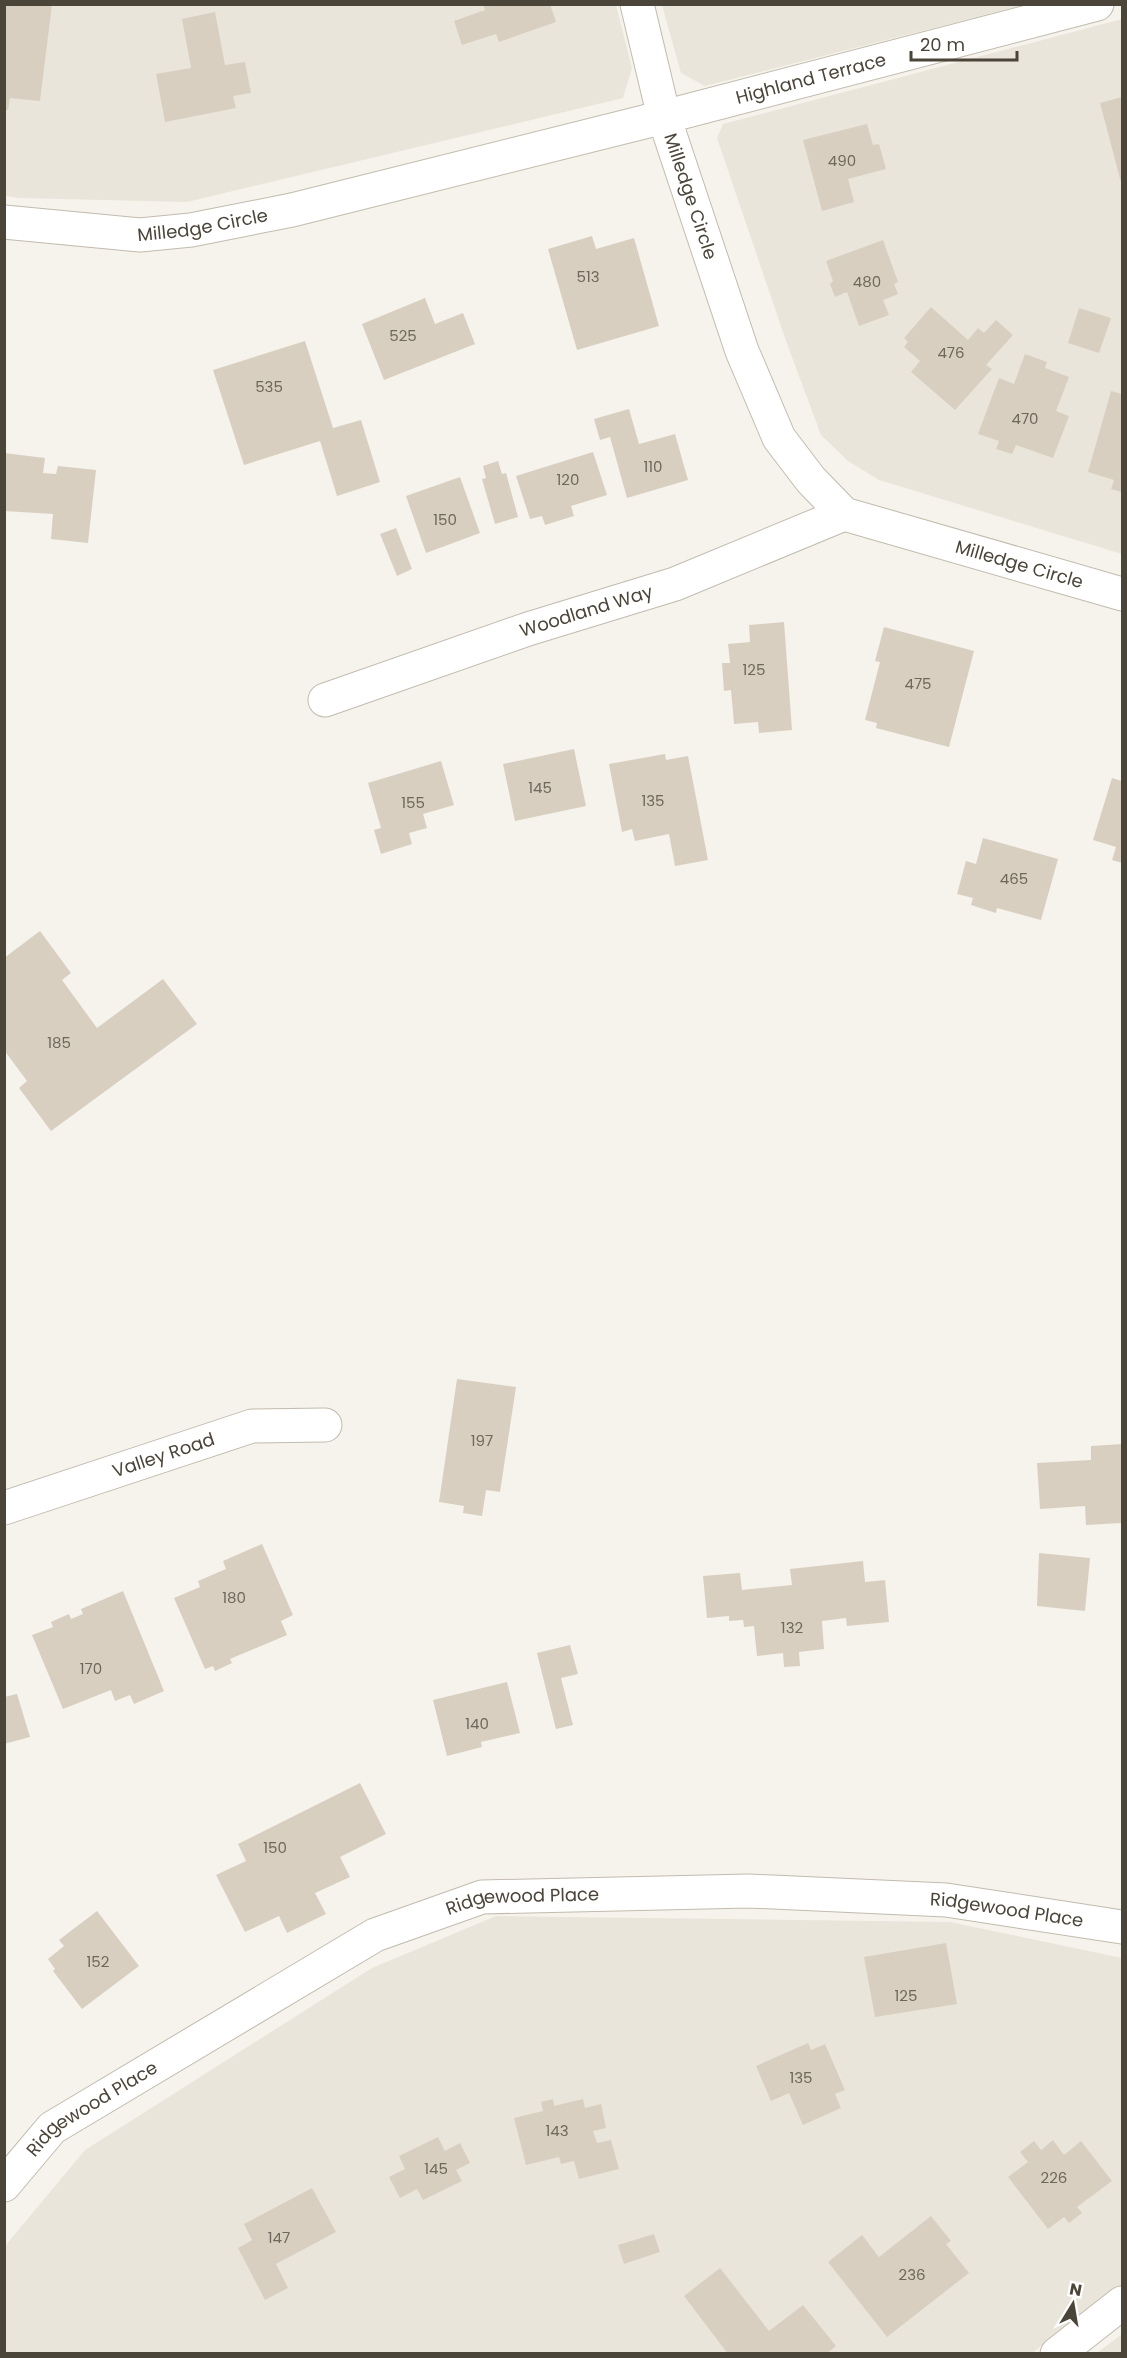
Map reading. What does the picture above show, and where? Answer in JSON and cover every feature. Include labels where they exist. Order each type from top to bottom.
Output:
[{"type":"street","points":[[637,4],[664,117]]},
{"type":"street","name":"Highland Terrace","points":[[664,117],[1097,4]]},
{"type":"street","name":"Milledge Circle","points":[[4,222],[140,235],[191,230],[292,210],[664,117],[742,351],[779,438],[811,480],[844,514],[1122,594]]},
{"type":"street","name":"Woodland Way","points":[[326,700],[528,629],[675,584],[844,514]]},
{"type":"street","name":"Valley Road","points":[[4,1508],[252,1426],[325,1425]]},
{"type":"street","name":"Ridgewood Place","points":[[4,2185],[52,2128],[375,1935],[482,1898],[748,1891],[946,1900],[1122,1927]]},
{"type":"street","points":[[1058,2354],[1122,2303]]},
{"type":"shaded area","points":[[662,4],[1024,5],[705,86],[681,73]]},
{"type":"shaded area","points":[[5,5],[616,5],[632,68],[623,98],[187,202],[20,198],[5,196]]},
{"type":"shaded area","points":[[1122,19],[1122,554],[879,480],[848,461],[821,435],[786,341],[717,138],[723,124]]},
{"type":"shaded area","points":[[496,1916],[950,1922],[1122,1958],[1122,2285],[1032,2353],[5,2354],[5,2246],[85,2150],[372,1968]]},
{"type":"shaded area","points":[[1122,2334],[1122,2353],[1097,2353]]},
{"type":"building","points":[[4,4],[52,4],[40,101],[10,98],[8,110],[4,110]]},
{"type":"building","points":[[483,4],[550,4],[556,22],[499,42],[496,34],[462,45],[454,21],[485,10]]},
{"type":"building","points":[[215,12],[225,65],[245,62],[251,93],[233,96],[236,108],[165,122],[156,74],[191,68],[182,19]]},
{"type":"building","points":[[1122,97],[1122,186],[1100,103]]},
{"type":"building","points":[[867,124],[873,145],[879,144],[886,169],[848,179],[854,202],[822,211],[803,140]]},
{"type":"building","points":[[592,236],[596,249],[634,238],[659,326],[577,350],[548,249]]},
{"type":"building","points":[[883,240],[898,282],[894,284],[898,294],[883,300],[889,315],[859,326],[847,292],[835,297],[830,284],[833,281],[826,261]]},
{"type":"building","points":[[425,298],[435,324],[463,313],[475,344],[384,380],[362,324]]},
{"type":"building","points":[[931,307],[968,340],[978,328],[984,333],[996,320],[1013,335],[986,365],[992,369],[955,410],[911,372],[920,361],[904,347],[908,342],[904,338]]},
{"type":"building","points":[[1079,308],[1111,318],[1099,353],[1068,343]]},
{"type":"building","points":[[305,341],[333,428],[361,420],[380,482],[337,496],[320,441],[244,465],[213,370]]},
{"type":"building","points":[[1025,354],[1047,362],[1045,368],[1069,377],[1056,411],[1069,416],[1053,458],[1016,445],[1012,454],[996,449],[999,441],[978,434],[999,378],[1014,384]]},
{"type":"building","points":[[1111,391],[1122,394],[1122,492],[1111,489],[1114,480],[1088,472]]},
{"type":"building","points":[[629,409],[639,444],[675,434],[688,480],[627,498],[610,437],[600,440],[594,419]]},
{"type":"building","points":[[593,452],[607,495],[571,506],[574,516],[545,525],[542,516],[530,519],[516,476]]},
{"type":"building","points":[[4,453],[45,458],[43,473],[56,474],[58,466],[96,470],[88,543],[51,539],[53,514],[4,511]]},
{"type":"building","points":[[498,461],[502,474],[506,473],[518,517],[495,524],[482,479],[486,478],[483,466]]},
{"type":"building","points":[[460,477],[480,533],[426,553],[406,496]]},
{"type":"building","points":[[396,528],[412,569],[397,576],[380,534]]},
{"type":"building","points":[[784,622],[792,730],[759,733],[758,722],[734,724],[731,690],[724,691],[722,663],[730,663],[728,644],[750,642],[749,625]]},
{"type":"building","points":[[884,627],[974,651],[949,747],[876,728],[877,723],[865,720],[880,662],[875,661]]},
{"type":"building","points":[[574,749],[586,806],[515,821],[503,764]]},
{"type":"building","points":[[665,754],[666,760],[688,756],[708,860],[675,866],[669,834],[635,841],[632,829],[622,832],[609,764]]},
{"type":"building","points":[[441,761],[454,805],[423,814],[427,828],[409,833],[412,844],[381,854],[374,830],[381,828],[368,783]]},
{"type":"building","points":[[1112,778],[1122,781],[1122,863],[1112,860],[1116,847],[1093,840]]},
{"type":"building","points":[[983,838],[1058,859],[1041,920],[997,908],[996,913],[971,905],[973,898],[957,894],[966,861],[976,864]]},
{"type":"building","points":[[40,931],[71,973],[62,980],[97,1028],[163,979],[197,1024],[51,1131],[19,1088],[27,1081],[4,1050],[4,958]]},
{"type":"building","points":[[457,1379],[516,1387],[500,1492],[486,1490],[482,1516],[463,1513],[464,1506],[439,1502]]},
{"type":"building","points":[[1122,1444],[1122,1523],[1086,1525],[1085,1506],[1040,1509],[1037,1463],[1091,1460],[1091,1446]]},
{"type":"building","points":[[262,1544],[293,1615],[281,1621],[287,1635],[230,1659],[232,1663],[215,1671],[213,1666],[205,1669],[174,1598],[200,1587],[198,1581],[226,1569],[223,1561]]},
{"type":"building","points":[[1039,1553],[1090,1558],[1085,1611],[1037,1606]]},
{"type":"building","points":[[863,1561],[865,1582],[885,1580],[889,1622],[847,1626],[846,1618],[822,1621],[824,1649],[799,1652],[800,1666],[784,1667],[783,1653],[757,1656],[754,1626],[744,1627],[743,1620],[729,1621],[729,1616],[707,1618],[703,1576],[740,1573],[742,1590],[792,1585],[790,1569]]},
{"type":"building","points":[[123,1591],[164,1691],[134,1704],[130,1695],[115,1701],[111,1690],[63,1709],[32,1635],[53,1627],[51,1622],[53,1621],[69,1614],[71,1619],[83,1614],[81,1609]]},
{"type":"building","points":[[570,1645],[578,1674],[561,1678],[573,1725],[556,1729],[537,1653]]},
{"type":"building","points":[[507,1682],[520,1733],[481,1742],[482,1747],[447,1756],[433,1700]]},
{"type":"building","points":[[17,1694],[30,1737],[4,1744],[4,1697]]},
{"type":"building","points":[[360,1783],[386,1834],[340,1857],[350,1877],[315,1893],[326,1914],[287,1933],[279,1916],[245,1932],[216,1875],[246,1861],[238,1844]]},
{"type":"building","points":[[97,1911],[139,1966],[82,2009],[53,1971],[55,1969],[48,1959],[64,1946],[59,1940]]},
{"type":"building","points":[[946,1943],[957,2004],[875,2017],[864,1957]]},
{"type":"building","points":[[808,2043],[811,2050],[825,2044],[845,2090],[835,2094],[841,2108],[803,2125],[789,2093],[771,2101],[756,2066]]},
{"type":"building","points":[[553,2099],[554,2106],[583,2099],[585,2108],[601,2104],[606,2128],[593,2131],[597,2143],[611,2140],[619,2169],[579,2179],[574,2161],[561,2164],[559,2157],[526,2165],[514,2118],[543,2111],[541,2102]]},
{"type":"building","points":[[438,2137],[445,2151],[460,2143],[470,2163],[456,2170],[462,2181],[423,2200],[417,2189],[400,2198],[389,2177],[405,2169],[399,2156]]},
{"type":"building","points":[[1053,2140],[1064,2155],[1081,2141],[1112,2181],[1077,2207],[1082,2213],[1069,2223],[1064,2217],[1048,2229],[1008,2177],[1028,2162],[1020,2152],[1034,2141],[1041,2150]]},
{"type":"building","points":[[312,2188],[336,2232],[276,2264],[288,2288],[265,2300],[238,2248],[252,2240],[244,2224]]},
{"type":"building","points":[[931,2216],[951,2241],[946,2244],[969,2273],[887,2337],[828,2262],[862,2235],[879,2257]]},
{"type":"building","points":[[654,2234],[660,2252],[624,2264],[618,2245]]},
{"type":"building","points":[[720,2268],[769,2331],[803,2305],[836,2346],[826,2354],[728,2354],[684,2296]]}]
